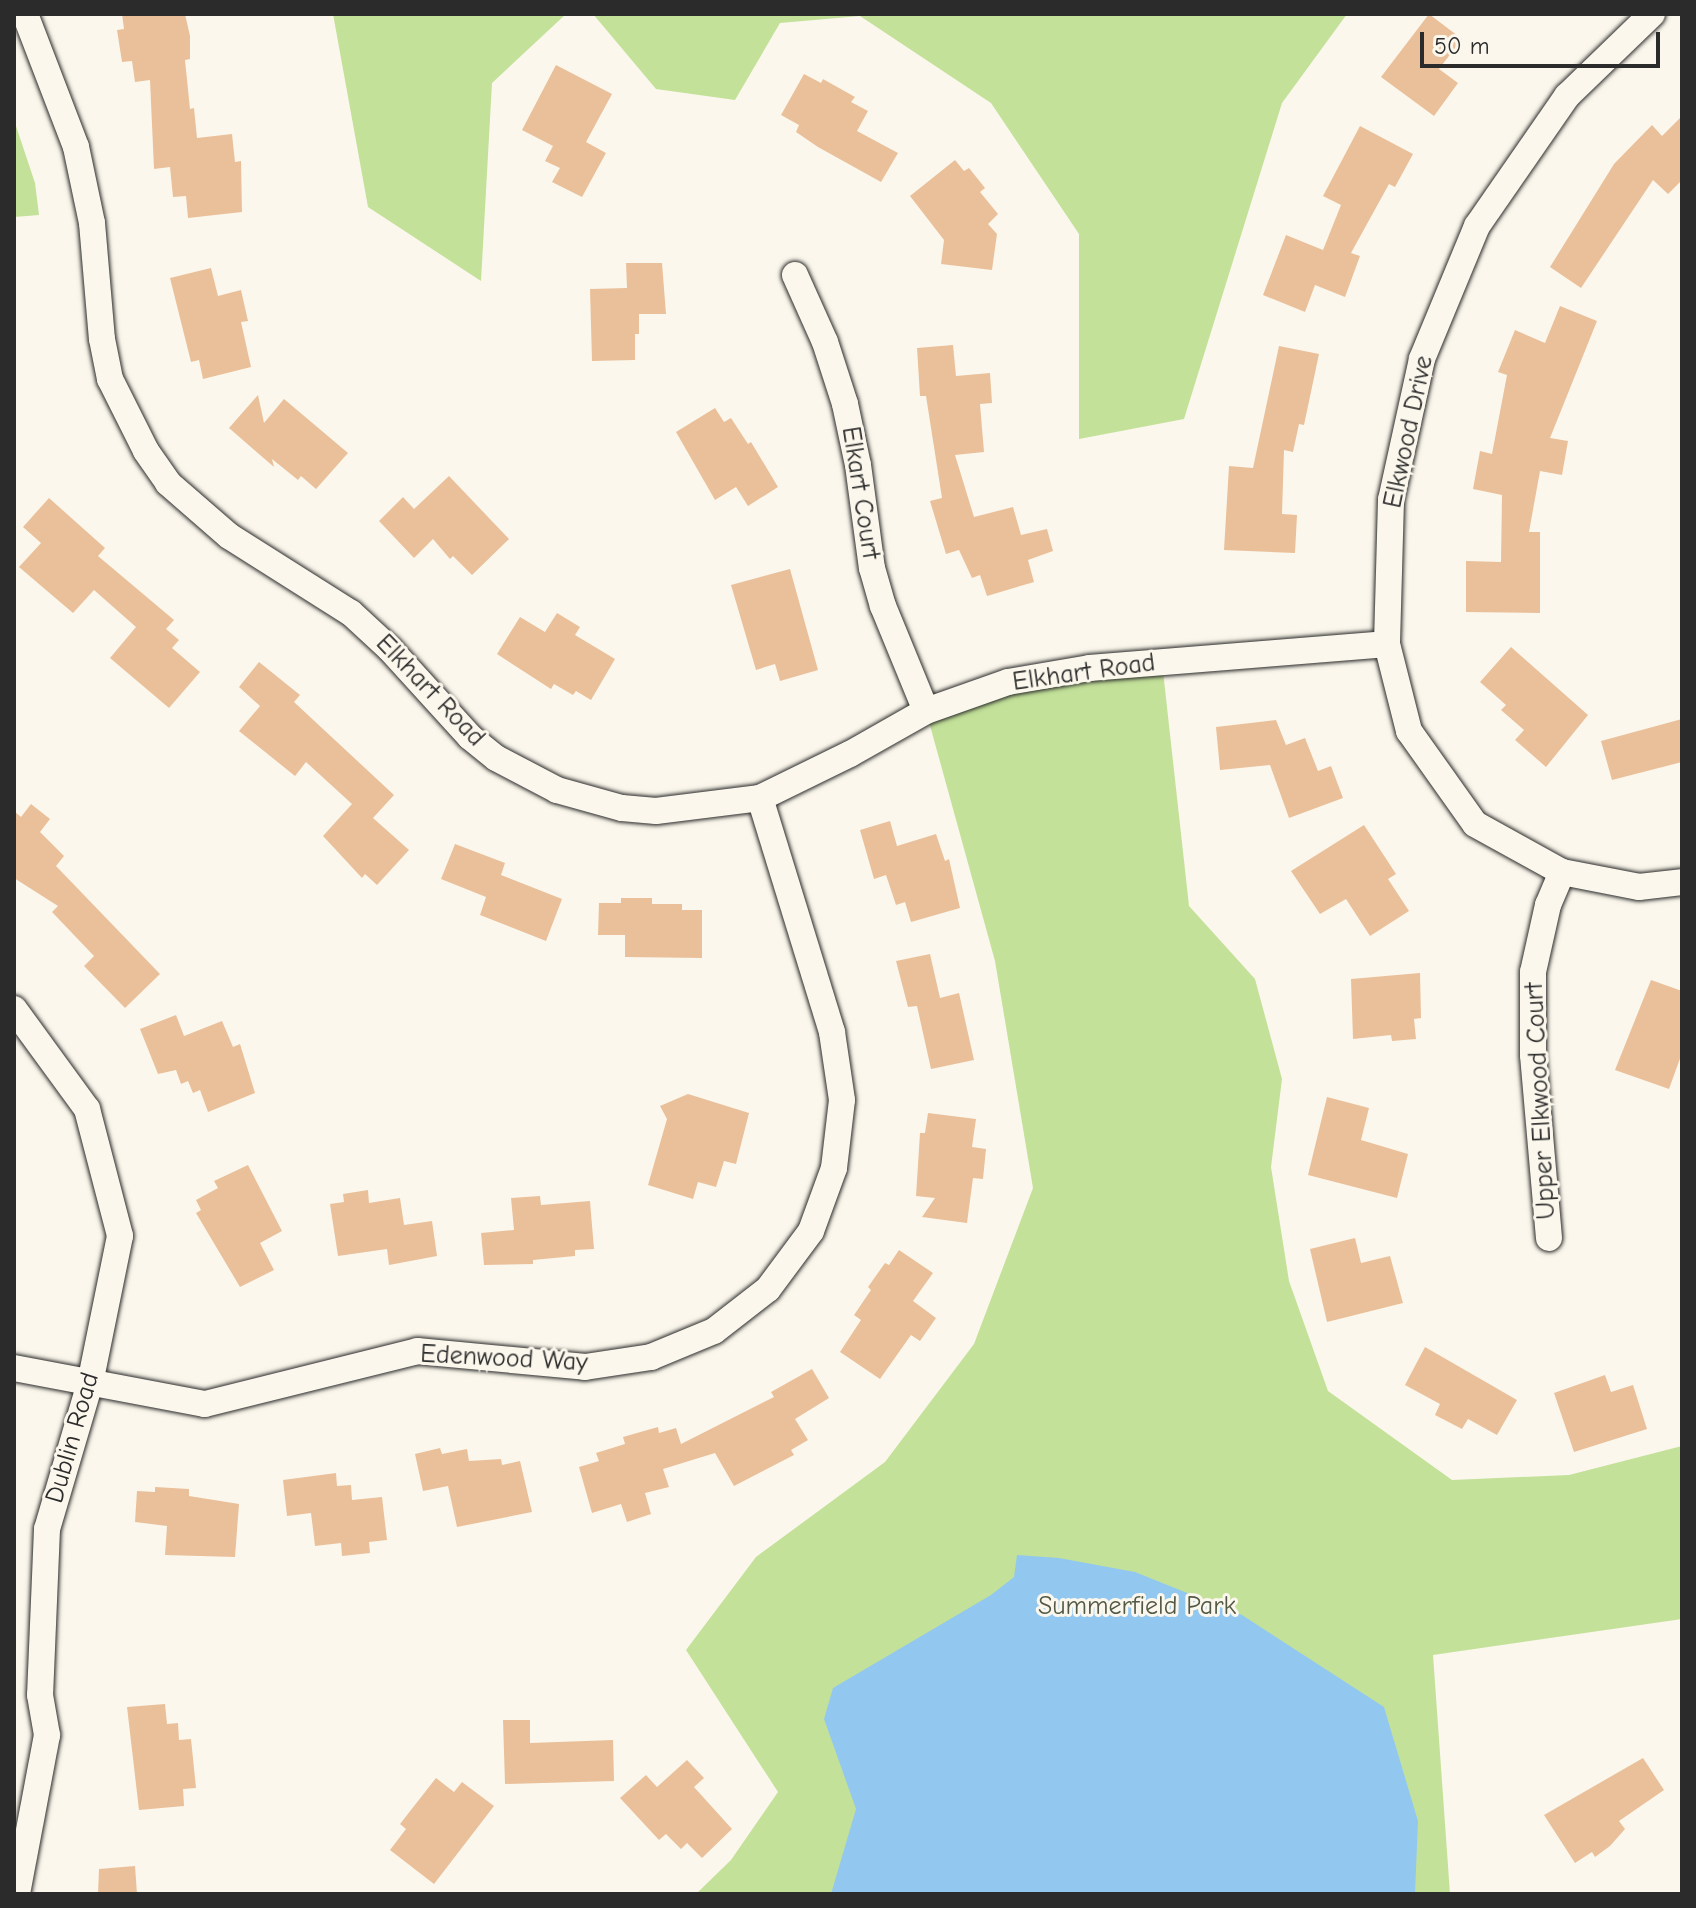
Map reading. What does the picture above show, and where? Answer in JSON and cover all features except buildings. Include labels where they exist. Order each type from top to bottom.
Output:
[{"type":"street","name":"Elkhart Road","points":[[25,14],[76,147],[92,223],[102,339],[110,379],[126,416],[168,483],[229,536],[351,613],[390,649],[470,737],[527,775],[589,800],[656,811],[760,798],[850,754],[926,711],[1008,682],[1090,668],[1387,644]]},
{"type":"street","name":"Elkwood Drive","points":[[1652,14],[1567,96],[1477,226],[1422,359],[1391,500],[1387,644],[1409,731],[1475,824],[1562,872],[1639,887],[1682,882]]},
{"type":"street","name":"Elkart Court","points":[[795,275],[825,342],[845,404],[858,465],[872,568],[883,606],[926,711]]},
{"type":"street","name":"Edenwood Way","points":[[14,1368],[205,1404],[417,1351],[585,1367],[651,1357],[714,1331],[768,1289],[811,1231],[834,1168],[842,1100],[832,1032],[760,798]]},
{"type":"street","name":"Upper Elkwood Court","points":[[1549,1238],[1533,1055],[1533,972],[1548,905],[1562,872]]},
{"type":"street","name":"Dublin Road","points":[[14,1009],[87,1109],[120,1236],[90,1383],[47,1529],[40,1695],[47,1735],[17,1894]]},
{"type":"green space","points":[[333,14],[566,14],[492,83],[481,281],[368,207]]},
{"type":"green space","points":[[593,14],[1347,14],[1282,103],[1184,419],[1079,439],[1079,234],[991,103],[860,16],[780,23],[735,100],[656,89]]},
{"type":"green space","points":[[14,120],[35,183],[39,215],[14,217]]},
{"type":"green space","name":"Summerfield Park","points":[[1162,662],[1189,906],[1255,979],[1282,1079],[1271,1167],[1289,1281],[1328,1391],[1452,1480],[1569,1475],[1682,1446],[1682,1619],[1433,1655],[1450,1894],[696,1894],[731,1860],[778,1792],[686,1650],[756,1557],[885,1462],[974,1344],[1033,1188],[995,961],[926,711]]},
{"type":"water","points":[[1017,1555],[1059,1558],[1135,1572],[1242,1615],[1384,1707],[1418,1821],[1415,1894],[831,1894],[856,1809],[824,1719],[833,1688],[991,1595],[1014,1577]]}]
